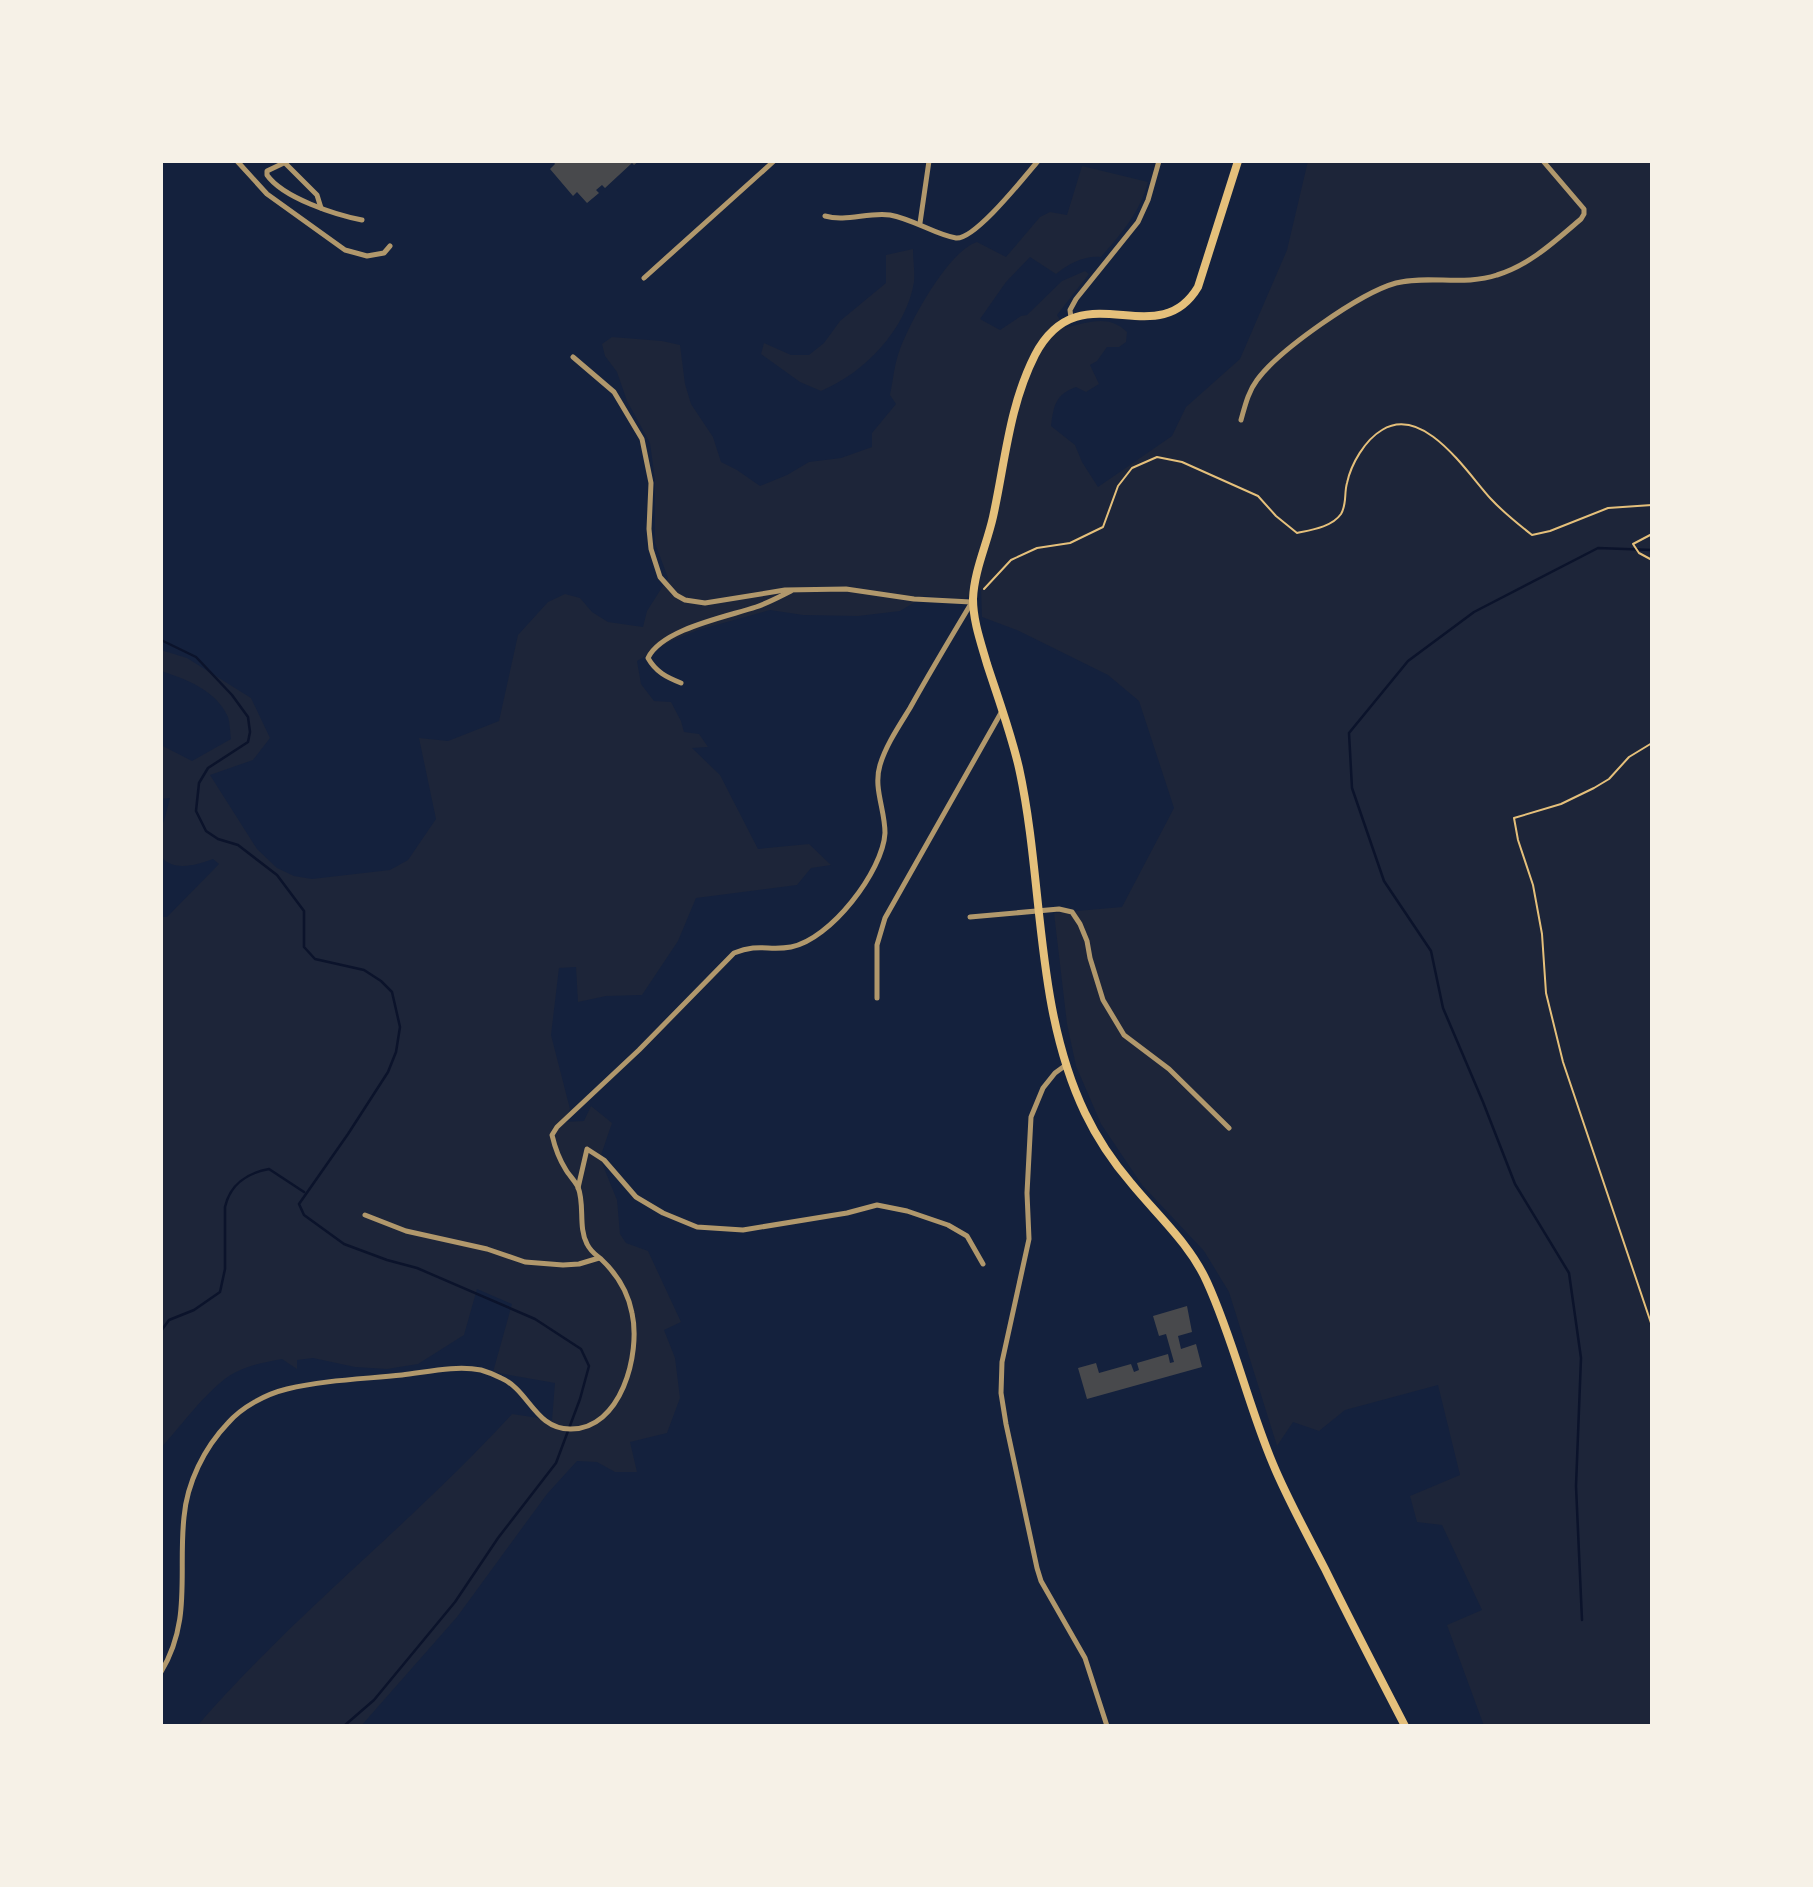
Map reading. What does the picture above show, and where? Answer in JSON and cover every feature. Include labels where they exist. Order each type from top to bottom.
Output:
[{"type":"main road","points":[[1238,161],[1198,287],[1187,303],[1173,313],[1156,316],[1096,313],[1071,318],[1057,327],[1045,340],[1024,378],[1010,426],[973,599],[979,638],[1018,763],[1029,816],[1053,1011],[1066,1065],[1084,1111],[1106,1150],[1129,1181],[1188,1248],[1203,1274],[1223,1320],[1274,1467],[1405,1726]]},
{"type":"street","points":[[237,161],[267,194],[345,250],[367,256],[384,253],[390,246]]},
{"type":"street","points":[[644,278],[774,161]]},
{"type":"street","points":[[920,223],[929,161]]},
{"type":"street","points":[[825,216],[838,219],[879,214],[920,223],[953,237],[965,236],[991,214],[1038,161]]},
{"type":"street","points":[[1071,318],[1070,310],[1076,299],[1123,242],[1142,214],[1159,161]]},
{"type":"street","points":[[1241,420],[1248,396],[1269,366],[1344,308],[1396,283],[1495,276],[1527,262],[1572,226],[1584,214],[1584,209],[1543,161]]},
{"type":"street","points":[[321,208],[317,195],[287,162],[267,171],[270,180],[281,188],[321,208],[338,215],[362,219]]},
{"type":"street","points":[[573,357],[614,392],[642,439],[650,483],[651,549],[660,577],[669,590],[685,600],[705,603],[794,590],[846,589],[915,599],[969,603],[973,599]]},
{"type":"street","points":[[681,683],[654,668],[648,658],[653,649],[695,626],[759,606],[794,590]]},
{"type":"street","points":[[578,1188],[560,1160],[552,1135],[557,1127],[734,953],[750,947],[791,947],[807,941],[830,925],[853,900],[876,865],[885,834],[876,783],[881,763],[973,599]]},
{"type":"street","points":[[877,998],[877,945],[885,918],[1002,711]]},
{"type":"street","points":[[970,917],[1059,909],[1072,912],[1087,941],[1103,1000],[1124,1035],[1168,1069],[1228,1128]]},
{"type":"street","points":[[1066,1065],[1046,1083],[1031,1117],[1027,1193],[1029,1239],[1002,1362],[1001,1393],[1014,1469],[1041,1581],[1084,1658],[1107,1726]]},
{"type":"street","points":[[161,1672],[174,1645],[180,1623],[183,1598],[182,1536],[188,1494],[195,1473],[227,1423],[263,1397],[287,1389],[353,1379],[458,1369],[480,1370],[511,1382],[550,1425],[569,1430],[584,1428],[596,1424],[610,1410],[622,1392],[627,1375],[634,1337],[633,1315],[624,1287],[592,1252],[585,1240],[578,1188],[587,1149],[604,1160],[636,1197],[663,1213],[697,1227],[743,1230],[847,1213],[877,1205],[948,1225],[967,1236],[983,1264]]},
{"type":"street","points":[[365,1215],[406,1231],[487,1249],[525,1262],[563,1265],[599,1258]]},
{"type":"path","points":[[973,599],[1011,560],[1037,548],[1070,542],[1103,527],[1118,486],[1132,468],[1157,457],[1182,461],[1258,496],[1276,516],[1297,533],[1317,529],[1339,517],[1345,504],[1347,481],[1363,448],[1383,429],[1406,424],[1425,430],[1451,453],[1491,499],[1531,535],[1550,531],[1608,508],[1652,505]]},
{"type":"path","points":[[1652,534],[1633,544],[1639,553],[1652,560]]},
{"type":"path","points":[[1652,743],[1629,757],[1609,779],[1594,788],[1561,804],[1514,818],[1540,922],[1546,993],[1563,1062],[1652,1326]]},
{"type":"shaded area","points":[[1308,161],[1652,161],[1652,1726],[1484,1726],[1447,1625],[1482,1610],[1442,1525],[1417,1522],[1410,1496],[1460,1475],[1438,1385],[1345,1410],[1319,1431],[1293,1422],[1277,1446],[1229,1292],[1204,1251],[1142,1185],[1101,1124],[1076,1066],[1067,1024],[1054,913],[1122,907],[1174,808],[1139,701],[1108,675],[1019,631],[982,617],[981,588],[963,600],[925,596],[900,611],[858,616],[803,615],[770,610],[698,630],[671,641],[637,661],[641,684],[654,701],[671,702],[684,732],[699,734],[708,747],[692,748],[720,775],[758,849],[809,844],[831,865],[811,868],[797,885],[696,898],[678,941],[642,995],[606,996],[578,1002],[576,967],[559,968],[551,1035],[570,1109],[564,1122],[584,1121],[591,1106],[612,1123],[600,1158],[617,1200],[620,1234],[626,1243],[648,1251],[681,1322],[664,1330],[675,1358],[680,1398],[667,1433],[630,1442],[637,1472],[615,1472],[597,1462],[577,1461],[547,1494],[457,1617],[361,1726],[197,1726],[273,1645],[434,1493],[512,1414],[552,1420],[555,1383],[493,1372],[512,1304],[477,1289],[464,1335],[418,1364],[387,1369],[355,1367],[313,1358],[297,1360],[297,1369],[282,1359],[251,1366],[234,1373],[215,1387],[161,1448],[161,917],[167,917],[219,864],[213,859],[179,866],[161,857],[161,825],[170,798],[161,799],[161,745],[192,761],[231,739],[228,717],[216,700],[190,682],[161,671],[161,650],[187,658],[251,698],[270,738],[253,760],[210,775],[257,849],[277,868],[294,876],[312,879],[390,870],[408,860],[436,819],[419,738],[448,741],[499,721],[518,635],[548,602],[565,594],[580,598],[592,612],[608,622],[643,627],[647,611],[668,578],[655,543],[655,480],[650,443],[627,401],[617,372],[605,356],[602,344],[612,337],[680,345],[685,384],[691,404],[713,437],[721,462],[760,486],[809,462],[841,458],[872,447],[872,433],[896,404],[890,395],[904,339],[920,307],[942,273],[966,248],[977,242],[1006,257],[1040,217],[1050,212],[1067,215],[1082,166],[1148,182],[1135,213],[1101,257],[1077,261],[1056,274],[1030,257],[1006,282],[980,319],[1000,330],[1027,315],[1062,281],[1085,271],[1089,274],[1057,315],[1065,328],[1098,321],[1113,323],[1127,332],[1126,342],[1119,347],[1107,347],[1097,361],[1090,365],[1099,384],[1086,392],[1076,387],[1060,397],[1051,426],[1075,445],[1098,487],[1172,436],[1186,407],[1240,359],[1287,250]]},
{"type":"shaded area","points":[[913,249],[914,282],[902,317],[881,348],[853,373],[821,391],[800,382],[761,354],[764,343],[791,355],[809,355],[824,343],[840,321],[886,283],[886,255]]},
{"type":"building","points":[[553,161],[639,161],[634,165],[632,163],[605,188],[602,185],[596,190],[599,193],[587,203],[577,192],[573,196],[550,169],[555,164]]},
{"type":"building","points":[[1187,1306],[1192,1332],[1178,1336],[1181,1349],[1196,1344],[1202,1367],[1087,1399],[1078,1368],[1096,1363],[1099,1373],[1131,1364],[1134,1372],[1139,1370],[1137,1363],[1168,1354],[1170,1363],[1174,1362],[1166,1334],[1159,1336],[1153,1316]]},
{"type":"waterway","points":[[1582,1620],[1576,1486],[1581,1358],[1569,1273],[1515,1184],[1443,1008],[1431,951],[1384,881],[1352,788],[1349,733],[1408,661],[1474,612],[1598,548],[1652,550]]},
{"type":"waterway","points":[[161,640],[196,657],[232,695],[248,717],[248,742],[208,768],[199,783],[196,811],[206,831],[218,839],[238,845],[277,875],[304,911],[304,947],[315,959],[364,970],[392,992],[400,1027],[396,1052],[388,1072],[299,1204],[304,1215],[344,1244],[417,1268],[535,1319],[581,1349],[589,1366],[580,1399],[556,1463],[498,1538],[455,1602],[374,1700],[344,1726]]},
{"type":"waterway","points":[[161,1331],[169,1320],[194,1310],[220,1292],[225,1269],[225,1207],[235,1186],[247,1177],[269,1169],[304,1192]]}]
